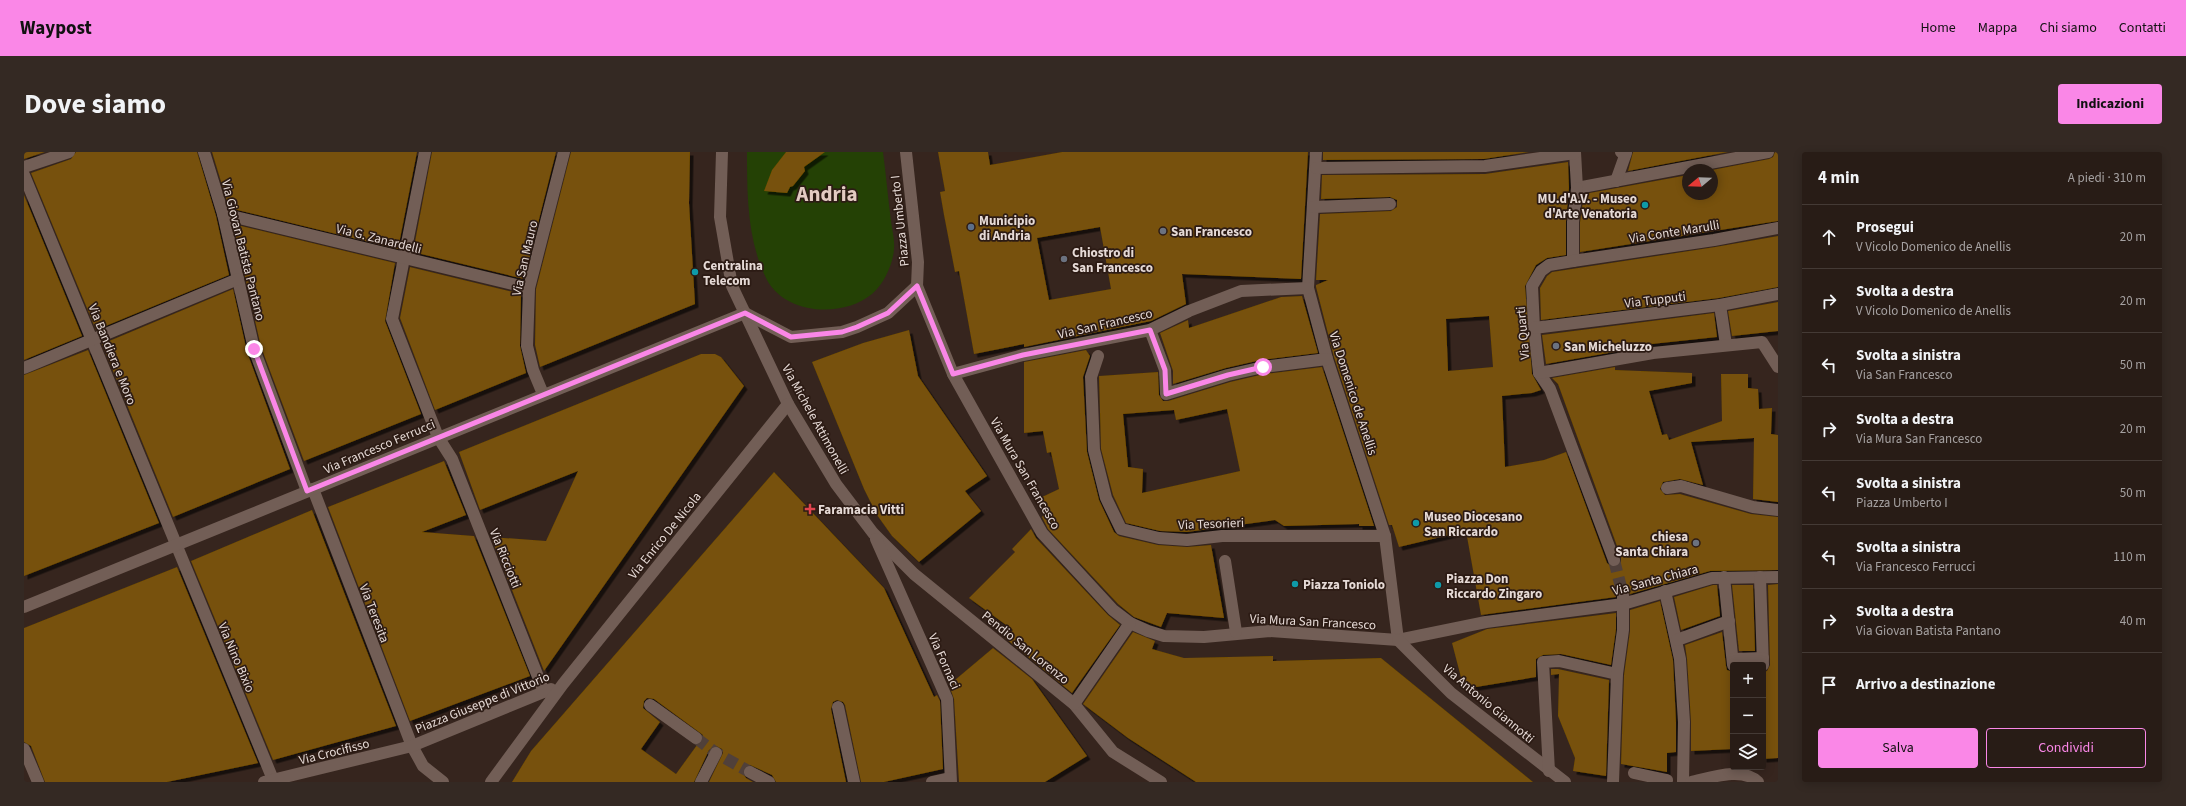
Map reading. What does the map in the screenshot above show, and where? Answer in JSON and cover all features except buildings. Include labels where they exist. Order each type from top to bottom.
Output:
[{"type":"street","points":[[24,167],[69,152]]},
{"type":"street","name":"Via Giovan Batista Pantano","points":[[204,152],[223,214],[254,349],[310,490]]},
{"type":"street","name":"Via Ricciotti","points":[[425,152],[392,319],[438,437],[452,460],[544,692]]},
{"type":"street","name":"Via San Mauro","points":[[543,394],[533,370],[527,346],[529,288],[564,152]]},
{"type":"street","name":"Via Michele Attimonelli","points":[[722,152],[720,217],[732,286],[788,404],[836,484],[873,533]]},
{"type":"street","name":"Piazza Umberto I","points":[[906,152],[918,262],[917,286]]},
{"type":"street","name":"Via Domenico de Anellis","points":[[1316,152],[1308,288],[1327,359],[1386,536],[1398,640]]},
{"type":"street","points":[[1616,181],[1624,152]]},
{"type":"street","points":[[1577,188],[1768,152]]},
{"type":"street","points":[[1316,168],[1485,166],[1575,153],[1577,188],[1573,222],[1573,261]]},
{"type":"street","name":"Via Bandiera e Moro","points":[[24,175],[176,544]]},
{"type":"street","points":[[1313,207],[1390,204]]},
{"type":"street","name":"Via G. Zanardelli","points":[[223,214],[529,288]]},
{"type":"street","name":"Via Conte Marulli","points":[[1573,261],[1714,240],[1778,228]]},
{"type":"street","name":"Via Quarti","points":[[1573,261],[1549,265],[1541,271],[1532,286],[1534,328],[1539,373],[1550,389],[1614,560]]},
{"type":"street","points":[[24,368],[238,279]]},
{"type":"street","points":[[745,313],[791,337],[842,332],[888,313],[917,286]]},
{"type":"street","name":"Via Mura San Francesco","points":[[917,286],[953,374],[1042,533],[1113,610],[1130,624],[1148,632],[1164,636],[1204,636],[1236,632],[1270,631],[1398,640]]},
{"type":"street","name":"Via San Francesco","points":[[953,374],[1023,355],[1150,330],[1189,311],[1241,291],[1308,288]]},
{"type":"street","name":"Via Tupputi","points":[[1534,328],[1720,305],[1778,294]]},
{"type":"street","points":[[1720,305],[1726,345]]},
{"type":"street","name":"Via Francesco Ferrucci","points":[[24,606],[745,313]]},
{"type":"street","points":[[1150,330],[1165,370],[1166,394],[1228,375],[1263,367],[1327,359]]},
{"type":"street","points":[[1539,373],[1653,353],[1762,342],[1778,367]]},
{"type":"street","name":"Via Tesorieri","points":[[1098,356],[1091,377],[1094,450],[1106,498],[1121,528],[1141,534],[1187,540],[1222,536],[1386,536]]},
{"type":"street","name":"Via Enrico De Nicola","points":[[563,684],[788,404]]},
{"type":"street","points":[[1667,488],[1682,486],[1753,507],[1778,510]]},
{"type":"street","name":"Via Teresita","points":[[310,490],[412,746]]},
{"type":"street","name":"Via Fornaci","points":[[873,533],[947,699],[950,780]]},
{"type":"street","name":"Pendio San Lorenzo","points":[[873,533],[914,574],[1074,704],[1113,752],[1161,782]]},
{"type":"street","name":"Via Nino Bixio","points":[[176,544],[270,781]]},
{"type":"street","points":[[1225,561],[1236,632]]},
{"type":"street","points":[[1724,577],[1730,621],[1733,662]]},
{"type":"street","name":"Via Santa Chiara","points":[[1398,640],[1486,622],[1665,591],[1724,577],[1778,577]]},
{"type":"street","points":[[1760,577],[1763,662]]},
{"type":"street","points":[[1665,591],[1680,659],[1684,722],[1683,782]]},
{"type":"street","points":[[1614,782],[1618,770],[1617,674],[1623,630],[1623,599]]},
{"type":"street","points":[[1677,640],[1730,621]]},
{"type":"street","points":[[1074,704],[1130,624]]},
{"type":"street","name":"Via Antonio Giannotti","points":[[1398,640],[1451,692],[1549,771],[1565,782]]},
{"type":"street","points":[[1549,771],[1543,662],[1558,661],[1617,674]]},
{"type":"street","name":"Piazza Giuseppe di Vittorio","points":[[443,782],[423,766],[412,746],[563,684]]},
{"type":"street","name":"Piazza Giuseppe di Vittorio","points":[[491,782],[563,684]]},
{"type":"street","points":[[650,705],[696,738]]},
{"type":"street","points":[[838,707],[854,782]]},
{"type":"street","name":"Via Crocifisso","points":[[270,781],[412,746]]},
{"type":"street","points":[[24,749],[38,782]]},
{"type":"street","points":[[701,782],[716,753]]},
{"type":"street","points":[[1691,782],[1738,770],[1756,776]]},
{"type":"street","points":[[750,772],[768,782]]},
{"type":"street","points":[[1634,773],[1667,780]]},
{"type":"street","points":[[932,782],[950,780]]},
{"type":"green space","points":[[747,152],[883,152],[894,249],[892,261],[887,273],[880,285],[872,294],[860,302],[846,307],[816,309],[801,306],[787,300],[776,292],[767,280],[755,249],[748,201]]},
{"type":"tunnel","points":[[1614,560],[1623,595]]},
{"type":"tunnel","points":[[696,738],[716,753],[750,772]]},
{"type":"place","name":"MU.d'A.V. - Museo d'Arte Venatoria","points":[[1645,205]]},
{"type":"place","name":"Municipio di Andria","points":[[971,227]]},
{"type":"place","name":"San Francesco","points":[[1163,231]]},
{"type":"place","name":"Chiostro di San Francesco","points":[[1064,259]]},
{"type":"place","name":"Centralina Telecom","points":[[695,272]]},
{"type":"place","name":"San Micheluzzo","points":[[1556,346]]},
{"type":"place","name":"Faramacia Vitti","points":[[810,509]]},
{"type":"place","name":"Museo Diocesano San Riccardo","points":[[1416,523]]},
{"type":"place","name":"chiesa Santa Chiara","points":[[1696,543]]},
{"type":"place","name":"Piazza Toniolo","points":[[1295,584]]},
{"type":"place","name":"Piazza Don Riccardo Zingaro","points":[[1438,585]]},
{"type":"district","name":"Andria","points":[[827,194]]},
{"type":"route","points":[[254,349],[307,491],[745,313],[791,337],[842,332],[888,313],[917,286],[953,374],[1023,355],[1150,330],[1165,370],[1166,394],[1228,375],[1263,367]]}]
